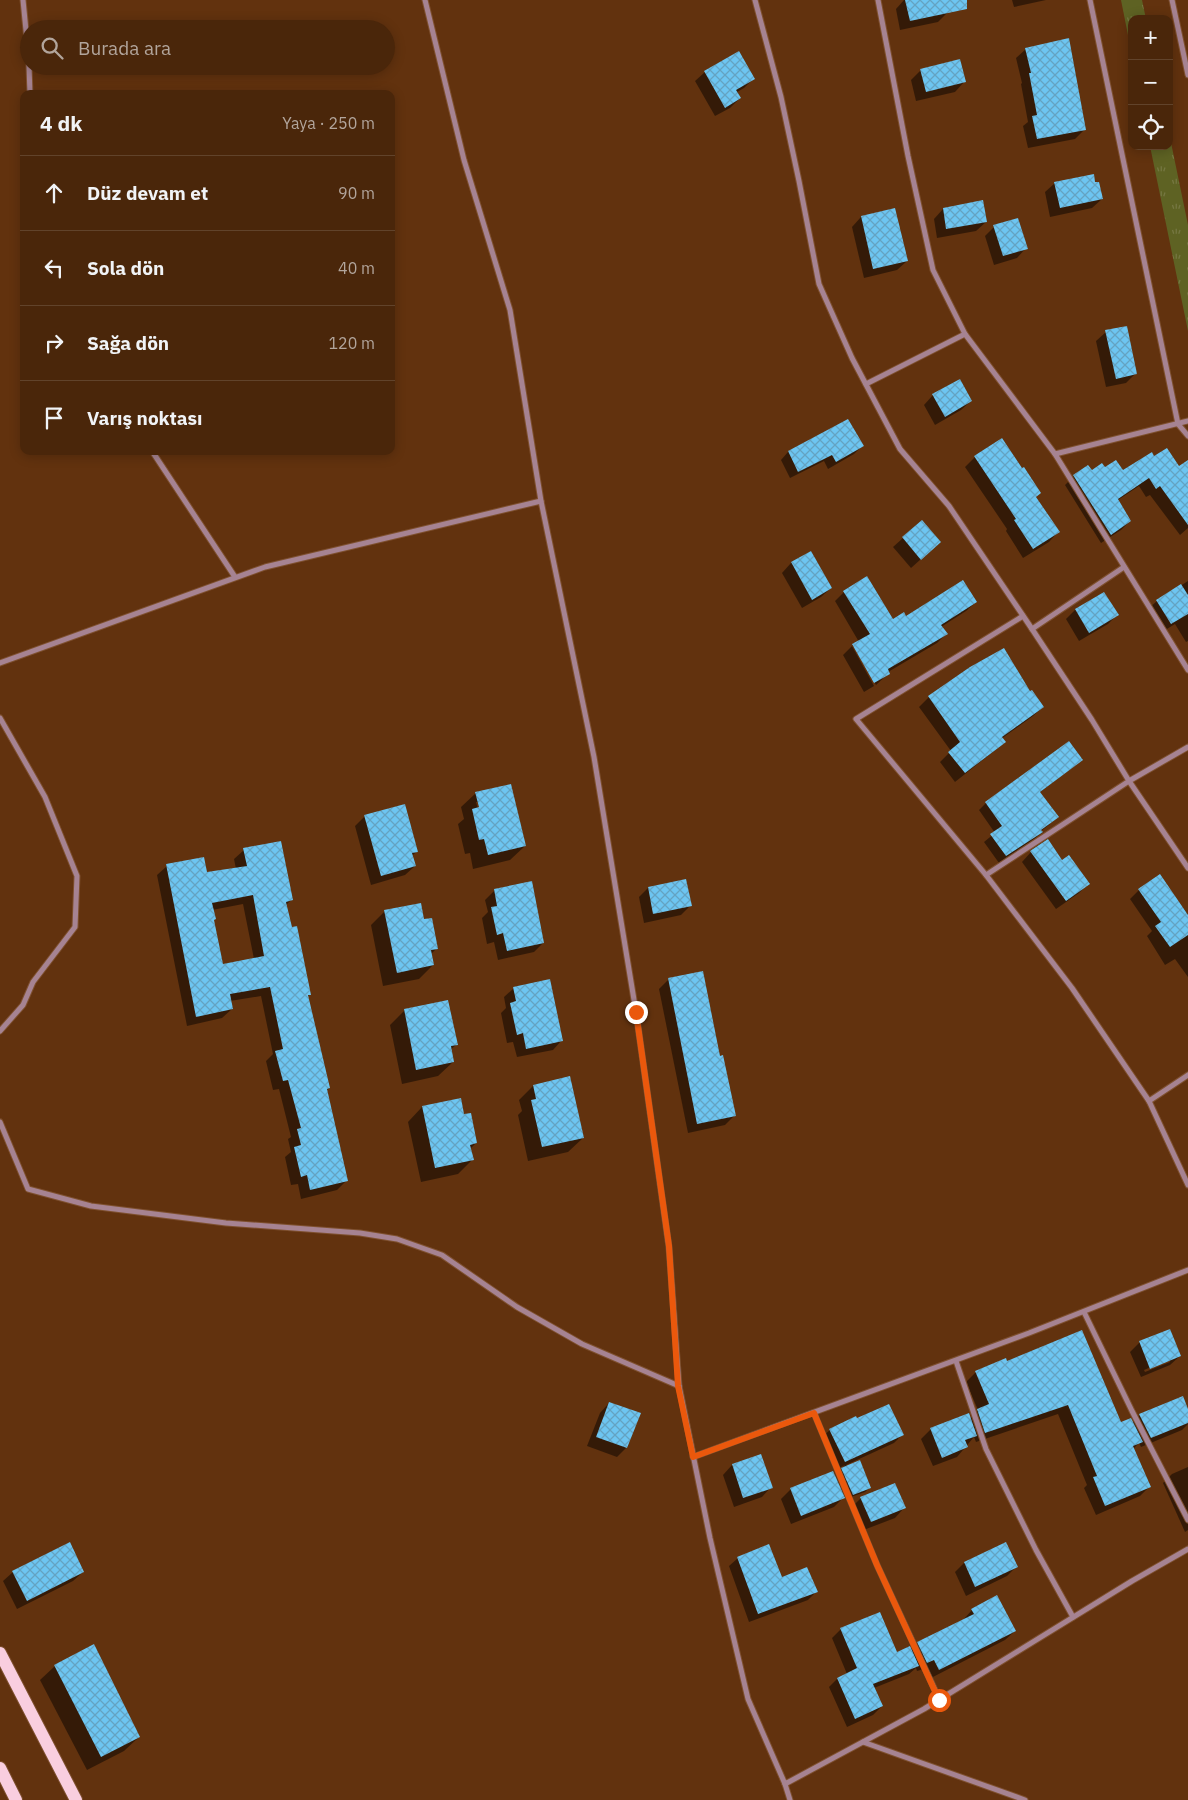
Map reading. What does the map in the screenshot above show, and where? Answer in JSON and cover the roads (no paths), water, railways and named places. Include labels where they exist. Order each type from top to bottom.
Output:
[{"type":"main road","points":[[0,1653],[76,1800]]},
{"type":"main road","points":[[0,1768],[16,1800]]},
{"type":"street","points":[[23,0],[25,20]]},
{"type":"street","points":[[425,0],[464,160],[510,310],[541,502],[594,756],[636,1012],[669,1246],[678,1386],[710,1538],[748,1699],[785,1784],[790,1800]]},
{"type":"street","points":[[755,0],[783,106],[819,284],[852,358],[900,448],[949,506],[1188,868]]},
{"type":"street","points":[[878,0],[908,156],[933,270],[965,334],[1055,454],[1188,670]]},
{"type":"street","points":[[1090,0],[1178,424],[1188,436]]},
{"type":"street","points":[[1172,0],[1188,75]]},
{"type":"street","points":[[29,75],[30,90]]},
{"type":"street","points":[[866,384],[965,334]]},
{"type":"street","points":[[1055,454],[1188,421]]},
{"type":"street","points":[[155,455],[235,577]]},
{"type":"street","points":[[0,663],[265,567],[541,502]]},
{"type":"street","points":[[1032,629],[1124,567]]},
{"type":"street","points":[[1023,616],[856,719],[986,876],[1072,988],[1149,1101],[1188,1185]]},
{"type":"street","points":[[0,718],[45,797],[77,876],[75,927],[33,982],[23,1005],[0,1031]]},
{"type":"street","points":[[986,876],[1129,780],[1188,747]]},
{"type":"street","points":[[1149,1101],[1188,1075]]},
{"type":"street","points":[[0,1122],[28,1189],[91,1206],[226,1223],[360,1233],[398,1238],[442,1255],[517,1307],[582,1344],[678,1386]]},
{"type":"street","points":[[693,1457],[956,1361],[1188,1270]]},
{"type":"street","points":[[1084,1312],[1188,1520]]},
{"type":"street","points":[[956,1361],[986,1449],[1036,1550],[1073,1617]]},
{"type":"street","points":[[814,1413],[877,1565],[939,1700]]},
{"type":"street","points":[[785,1784],[939,1700],[1188,1549]]},
{"type":"street","points":[[863,1742],[1025,1800]]}]
